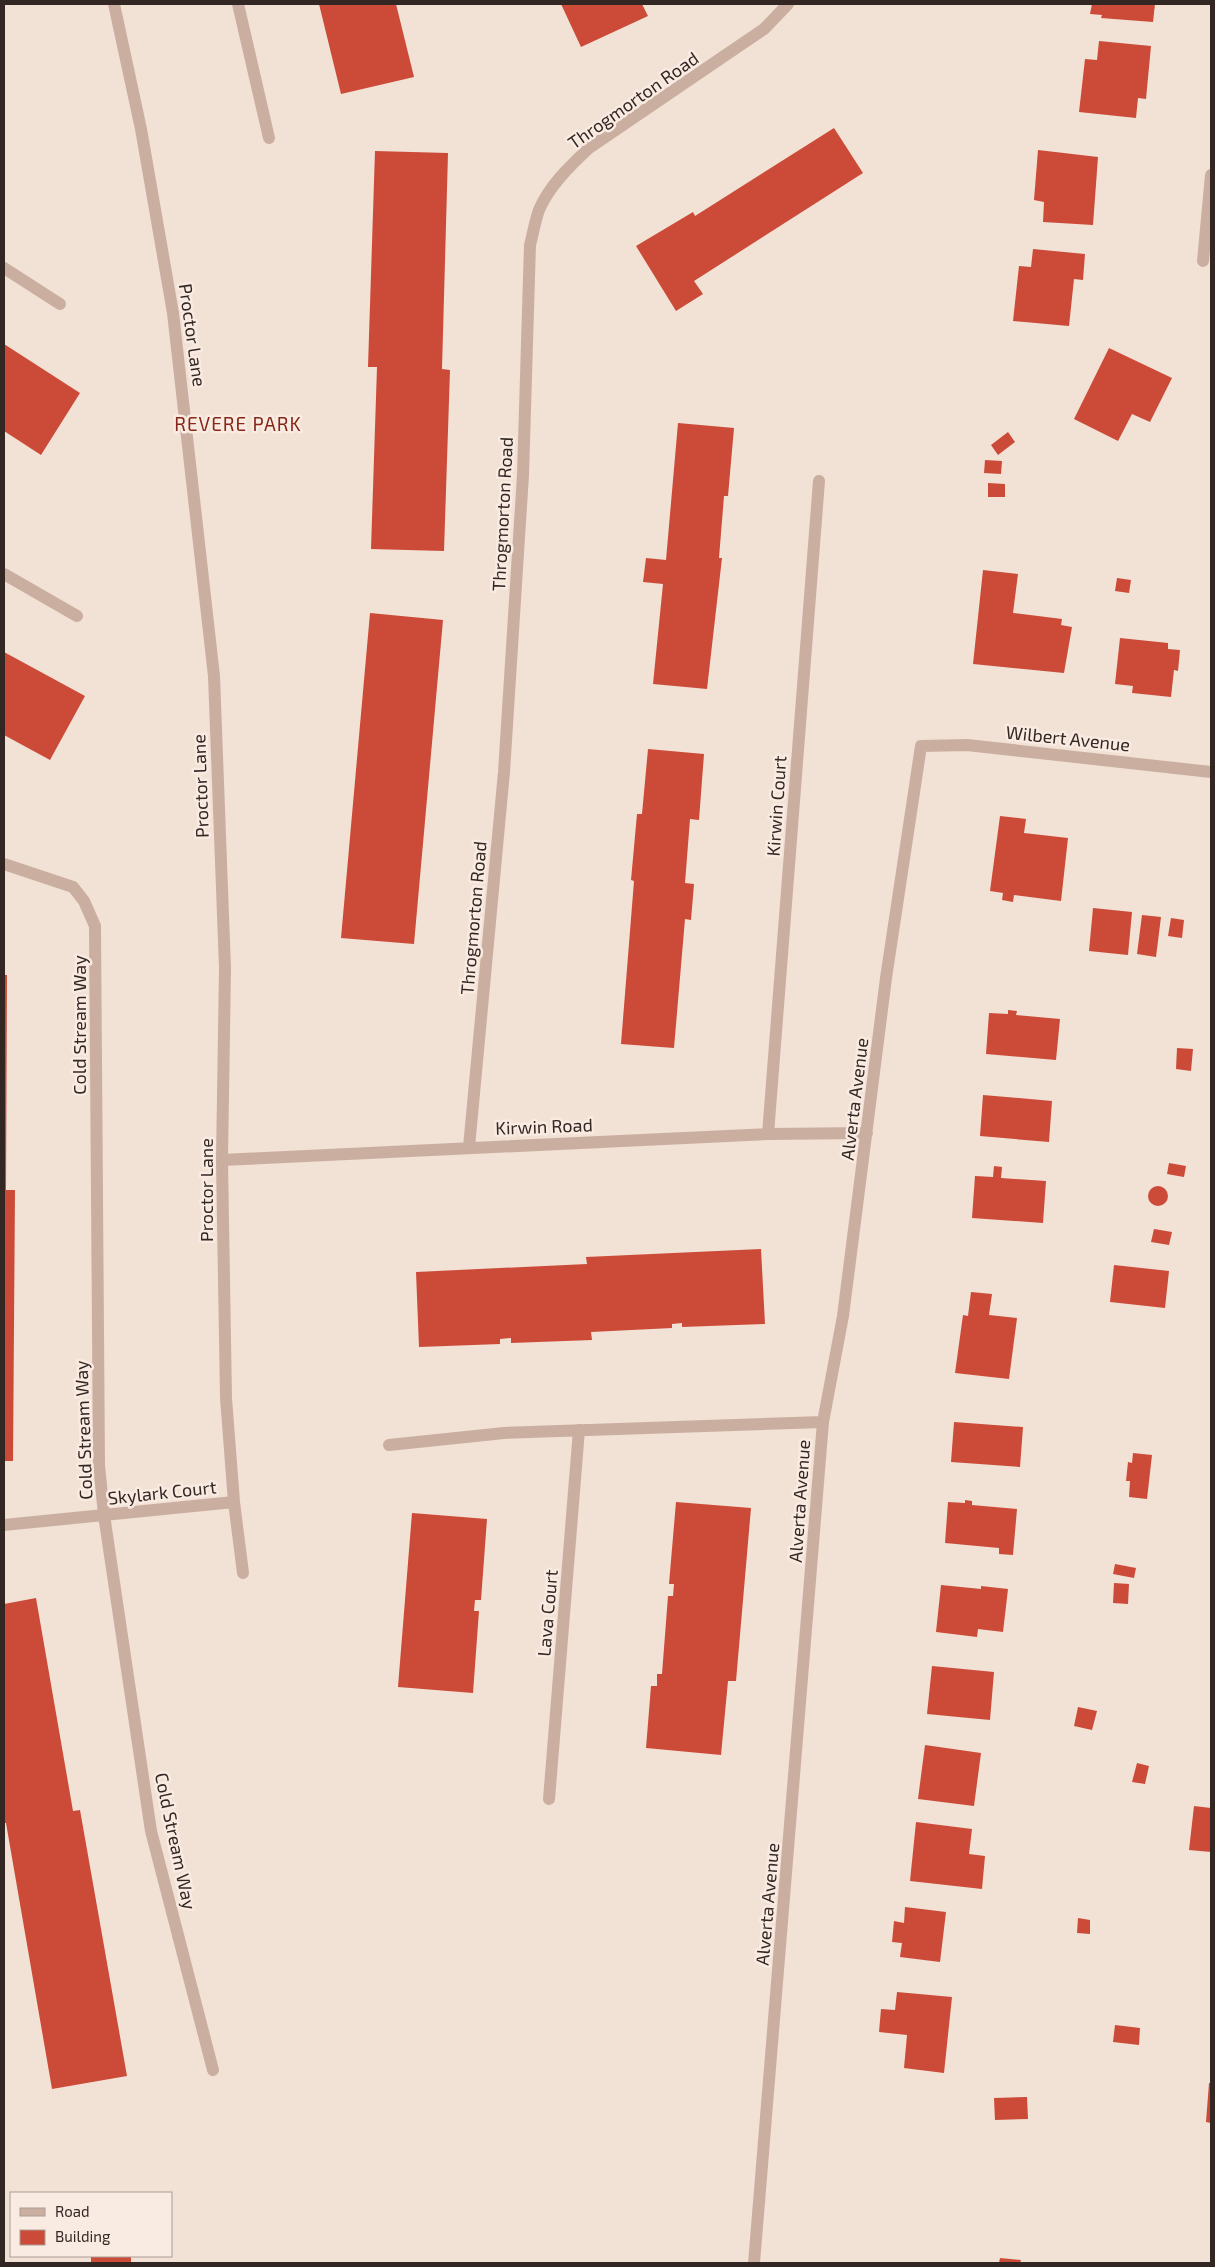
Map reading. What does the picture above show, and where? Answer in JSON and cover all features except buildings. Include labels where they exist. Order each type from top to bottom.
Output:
[{"type":"street","name":"Proctor Lane","points":[[114,4],[141,129],[173,313],[214,676],[225,968],[222,1160],[226,1398],[234,1502],[243,1574]]},
{"type":"street","points":[[238,4],[269,138]]},
{"type":"street","name":"Throgmorton Road","points":[[469,1147],[504,772],[523,475],[530,245],[539,210],[552,188],[572,164],[589,148],[764,29],[788,4]]},
{"type":"street","points":[[1203,261],[1211,175]]},
{"type":"street","points":[[4,268],[60,304]]},
{"type":"street","name":"Kirwin Court","points":[[768,1134],[818,481]]},
{"type":"street","points":[[4,574],[77,616]]},
{"type":"street","name":"Wilbert Avenue","points":[[921,746],[967,745],[1211,772]]},
{"type":"street","name":"Alverta Avenue","points":[[754,2263],[823,1422],[843,1316],[886,978],[921,746]]},
{"type":"street","name":"Cold Stream Way","points":[[4,864],[73,887],[84,901],[95,926],[99,1465],[104,1515],[152,1831],[213,2070]]},
{"type":"street","name":"Kirwin Road","points":[[222,1160],[768,1134],[867,1133]]},
{"type":"street","points":[[389,1445],[504,1432],[823,1422]]},
{"type":"street","name":"Lava Court","points":[[549,1799],[579,1430]]},
{"type":"street","name":"Skylark Court","points":[[4,1525],[234,1502]]},
{"type":"district","name":"REVERE PARK","points":[[238,423]]}]
